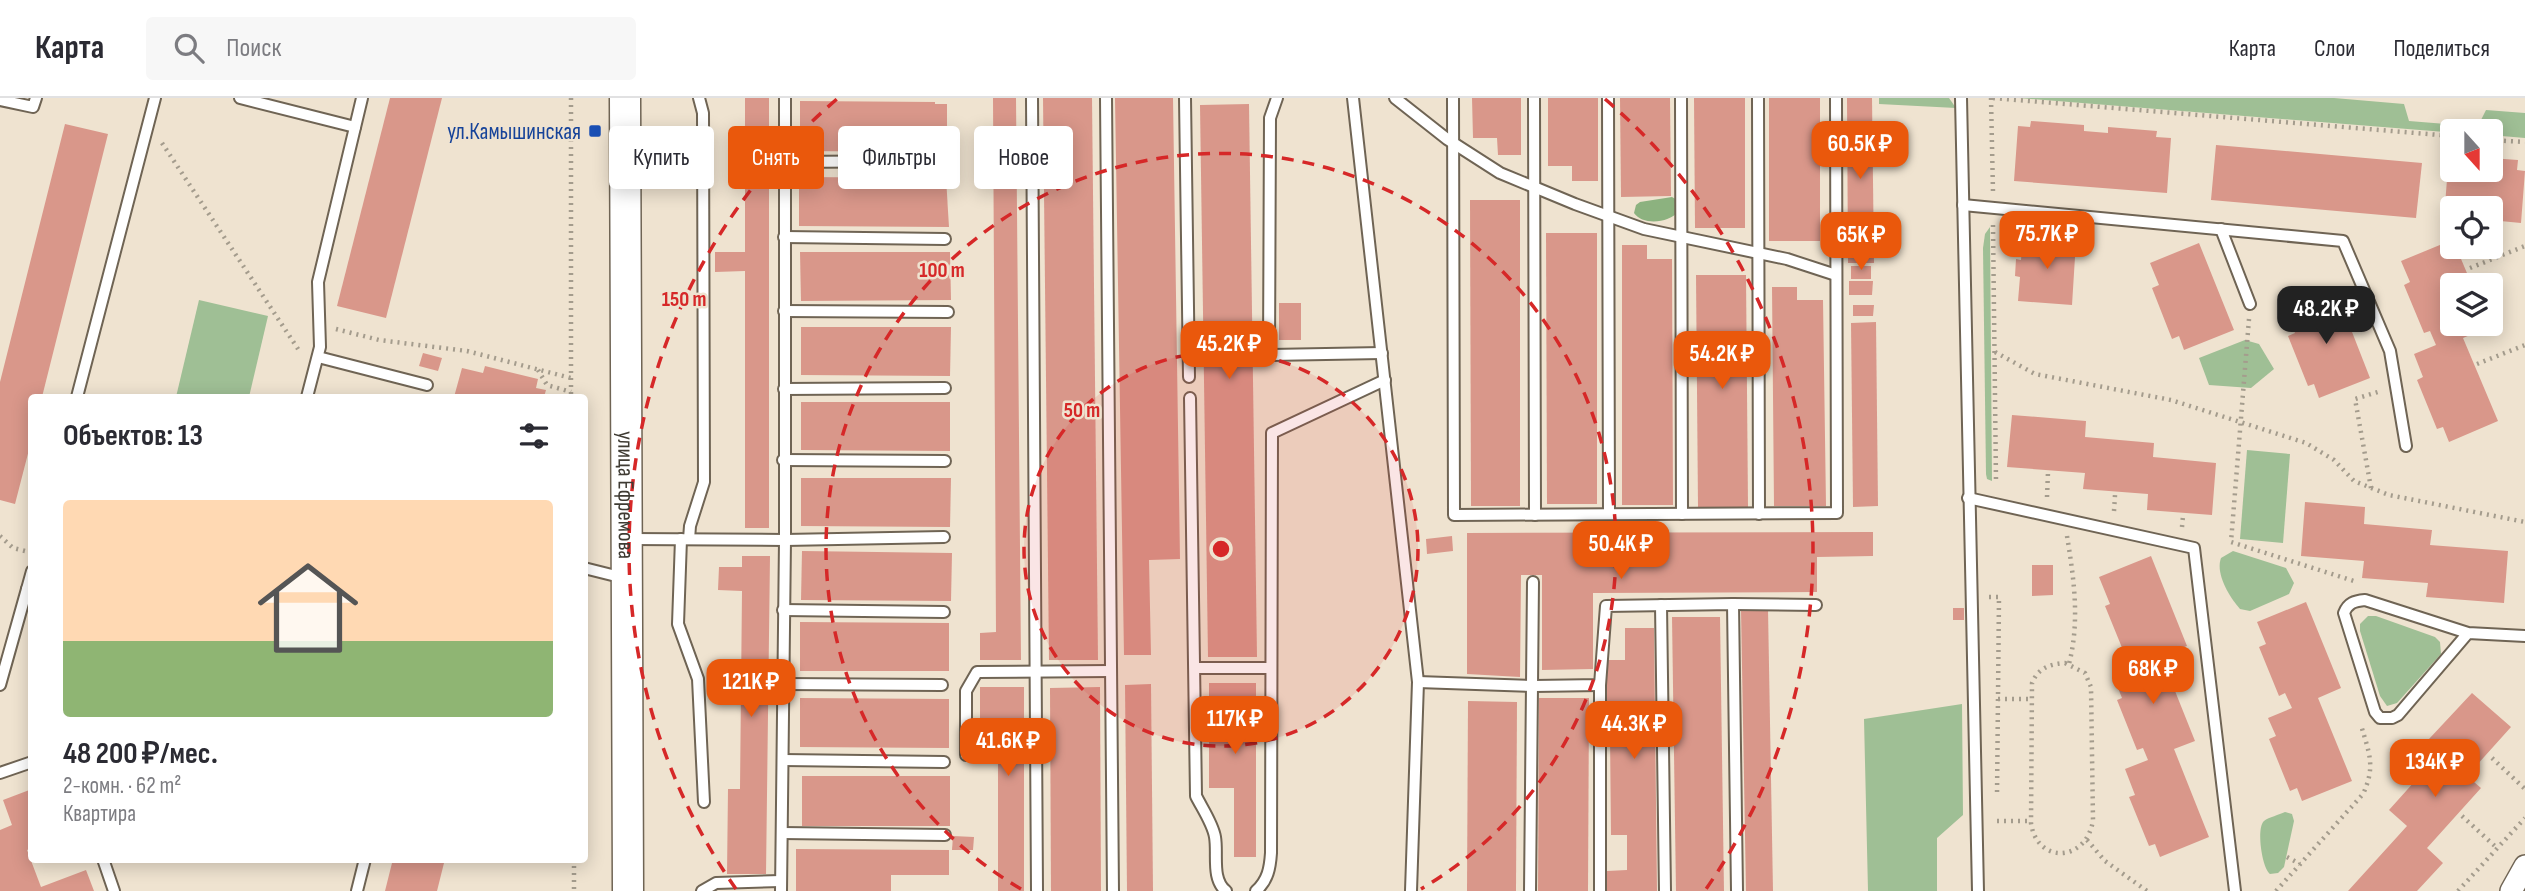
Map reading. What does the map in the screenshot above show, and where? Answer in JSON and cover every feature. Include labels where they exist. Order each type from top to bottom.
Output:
[{"type":"street","name":"улица Ефремова","points":[[625,98],[628,891]]},
{"type":"street","points":[[2511,891],[2525,866]]},
{"type":"lane","points":[[0,100],[33,107],[36,98]]},
{"type":"lane","points":[[78,394],[155,98]]},
{"type":"lane","points":[[240,98],[355,127]]},
{"type":"lane","points":[[308,394],[320,347],[318,282],[362,98]]},
{"type":"lane","points":[[699,98],[703,127],[704,482],[685,539],[678,624],[698,679],[704,802]]},
{"type":"lane","points":[[785,98],[785,126]]},
{"type":"lane","points":[[1032,98],[1037,891]]},
{"type":"lane","points":[[1105,98],[1113,891]]},
{"type":"lane","points":[[1185,98],[1189,377]]},
{"type":"lane","points":[[1277,98],[1270,118],[1269,355],[1382,353]]},
{"type":"lane","points":[[1353,98],[1418,682],[1411,891]]},
{"type":"lane","points":[[1395,98],[1453,143],[1500,173],[1644,229],[1787,259],[1836,275]]},
{"type":"lane","points":[[1453,98],[1454,515],[1837,513],[1836,98]]},
{"type":"lane","points":[[1534,98],[1535,514]]},
{"type":"lane","points":[[1608,98],[1609,514]]},
{"type":"lane","points":[[1681,98],[1682,514]]},
{"type":"lane","points":[[1758,98],[1759,513]]},
{"type":"lane","points":[[1961,98],[1978,891]]},
{"type":"lane","points":[[702,891],[716,883],[781,886],[785,540],[784,189]]},
{"type":"lane","points":[[1963,205],[2343,241],[2390,351],[2406,446]]},
{"type":"lane","points":[[2221,229],[2250,304]]},
{"type":"lane","points":[[784,237],[945,239]]},
{"type":"lane","points":[[784,310],[948,312]]},
{"type":"lane","points":[[318,357],[427,385]]},
{"type":"lane","points":[[1256,891],[1264,884],[1271,853],[1272,433],[1385,380]]},
{"type":"lane","points":[[784,389],[945,388]]},
{"type":"lane","points":[[1190,398],[1196,796],[1215,834],[1217,877],[1220,886],[1226,891]]},
{"type":"lane","points":[[783,460],[945,461]]},
{"type":"lane","points":[[1968,498],[2194,548],[2235,891]]},
{"type":"lane","points":[[627,539],[944,537]]},
{"type":"lane","points":[[588,569],[627,579]]},
{"type":"lane","points":[[1530,891],[1533,582]]},
{"type":"lane","points":[[0,685],[28,593]]},
{"type":"lane","points":[[2468,633],[2398,715],[2385,719],[2375,712],[2344,613],[2347,606],[2355,601],[2365,600],[2468,633],[2525,636]]},
{"type":"lane","points":[[1733,604],[1737,891]]},
{"type":"lane","points":[[1661,605],[1665,891]]},
{"type":"lane","points":[[1600,891],[1600,685],[1606,606],[1816,605]]},
{"type":"lane","points":[[783,610],[944,612]]},
{"type":"lane","points":[[1195,668],[1272,668]]},
{"type":"lane","points":[[989,755],[966,755],[966,691],[976,672],[1111,671]]},
{"type":"lane","points":[[1418,682],[1600,685]]},
{"type":"lane","points":[[783,684],[942,685]]},
{"type":"lane","points":[[783,760],[944,762]]},
{"type":"lane","points":[[0,773],[28,763]]},
{"type":"lane","points":[[782,833],[945,835]]},
{"type":"lane","points":[[104,863],[114,891]]},
{"type":"lane","points":[[357,891],[364,863]]},
{"type":"path","points":[[571,98],[571,394]]},
{"type":"path","points":[[1996,481],[1992,98],[2440,135]]},
{"type":"path","points":[[148,122],[314,373]]},
{"type":"path","points":[[2503,141],[2525,142]]},
{"type":"path","points":[[2470,268],[2525,246]]},
{"type":"path","points":[[2231,542],[2250,304]]},
{"type":"path","points":[[319,325],[380,340],[467,351],[571,378]]},
{"type":"path","points":[[2477,364],[2525,345]]},
{"type":"path","points":[[1995,352],[2035,374],[2171,400],[2306,443],[2334,460],[2354,481],[2389,495],[2525,522]]},
{"type":"path","points":[[538,370],[547,385],[569,394]]},
{"type":"path","points":[[2371,489],[2355,399],[2396,386]]},
{"type":"path","points":[[2046,515],[2048,472]]},
{"type":"path","points":[[2069,520],[2067,537],[2073,568],[2076,622],[2069,664]]},
{"type":"path","points":[[0,536],[13,548],[28,552]]},
{"type":"path","points":[[1971,596],[1999,597],[1997,807]]},
{"type":"path","points":[[2051,664],[2069,664],[2085,673],[2092,693],[2092,820],[2087,840],[2074,851],[2051,851],[2040,844],[2031,821],[2032,683],[2038,672],[2051,664]]},
{"type":"path","points":[[1998,699],[2031,699]]},
{"type":"path","points":[[2276,891],[2363,794],[2371,777],[2370,756],[2359,716]]},
{"type":"path","points":[[2492,758],[2525,789]]},
{"type":"path","points":[[2462,816],[2497,848]]},
{"type":"path","points":[[2458,891],[2525,818]]},
{"type":"path","points":[[1997,832],[1997,821],[2031,821]]},
{"type":"path","points":[[2087,840],[2105,862],[2147,891]]},
{"type":"path","points":[[2287,857],[2300,864]]},
{"type":"path","points":[[574,863],[574,891]]},
{"type":"green space","points":[[1879,98],[1949,98],[1956,108],[1879,104]]},
{"type":"green space","points":[[2019,98],[2334,98],[2404,104],[2409,121],[2440,124],[2440,132]]},
{"type":"green space","points":[[2486,110],[2525,113],[2525,138],[2503,136],[2503,119],[2482,119]]},
{"type":"green space","points":[[1672,197],[1677,200],[1679,211],[1669,218],[1643,220],[1634,213],[1640,202]]},
{"type":"green space","points":[[1990,227],[1992,481],[1987,479],[1986,474],[1983,248],[1985,234]]},
{"type":"green space","points":[[199,300],[268,316],[250,394],[177,394]]},
{"type":"green space","points":[[2245,340],[2259,344],[2274,369],[2251,388],[2209,385],[2199,358]]},
{"type":"green space","points":[[2247,450],[2290,454],[2283,543],[2240,539]]},
{"type":"green space","points":[[2233,551],[2286,568],[2294,583],[2289,594],[2250,611],[2240,609],[2228,592],[2220,571],[2221,558]]},
{"type":"green space","points":[[2368,616],[2376,616],[2435,637],[2440,642],[2441,654],[2397,703],[2387,706],[2380,696],[2360,631],[2360,624]]},
{"type":"green space","points":[[1962,704],[1963,815],[1937,838],[1937,891],[1868,891],[1864,719]]},
{"type":"green space","points":[[2285,812],[2292,814],[2294,821],[2284,867],[2278,873],[2270,874],[2261,848],[2260,831],[2264,821]]},
{"type":"building","points":[[390,98],[442,98],[386,318],[337,306]]},
{"type":"building","points":[[745,98],[769,98],[769,126],[745,126]]},
{"type":"building","points":[[993,98],[1016,98],[1016,126],[993,126]]},
{"type":"building","points":[[1043,98],[1092,98],[1098,660],[1049,660],[1044,189],[1073,189],[1073,126],[1043,126]]},
{"type":"building","points":[[1115,98],[1173,98],[1180,559],[1149,560],[1151,655],[1124,655]]},
{"type":"building","points":[[1472,98],[1521,98],[1521,155],[1498,155],[1497,138],[1473,138]]},
{"type":"building","points":[[1548,98],[1598,98],[1598,181],[1572,181],[1572,166],[1548,166]]},
{"type":"building","points":[[1620,98],[1670,98],[1671,196],[1621,197]]},
{"type":"building","points":[[1694,98],[1745,98],[1745,228],[1695,228]]},
{"type":"building","points":[[1769,98],[1820,98],[1820,241],[1769,241]]},
{"type":"building","points":[[1847,98],[1872,98],[1874,263],[1848,263]]},
{"type":"building","points":[[800,101],[947,104],[947,126],[838,126],[838,151],[824,151],[824,126],[800,126]]},
{"type":"building","points":[[1249,104],[1257,657],[1208,657],[1200,105]]},
{"type":"building","points":[[2031,121],[2084,125],[2084,131],[2108,133],[2108,127],[2157,131],[2156,137],[2171,138],[2167,193],[2014,181],[2018,126],[2030,127]]},
{"type":"building","points":[[65,124],[108,134],[43,394],[28,394],[28,454],[15,504],[0,500],[0,382]]},
{"type":"building","points":[[2216,145],[2422,163],[2416,218],[2211,200]]},
{"type":"building","points":[[2503,159],[2518,160],[2517,170],[2525,171],[2521,223],[2503,221],[2503,196],[2446,196],[2447,182],[2503,182]]},
{"type":"building","points":[[824,177],[838,177],[838,189],[947,189],[949,227],[799,226],[799,189],[824,189]]},
{"type":"building","points":[[745,189],[769,189],[769,528],[745,528],[745,271],[715,272],[715,252],[745,252]]},
{"type":"building","points":[[994,189],[1017,189],[1021,660],[980,660],[980,633],[996,632]]},
{"type":"building","points":[[1470,200],[1520,200],[1520,506],[1471,506]]},
{"type":"building","points":[[1546,233],[1597,233],[1597,504],[1547,504]]},
{"type":"building","points":[[2023,237],[2076,241],[2072,305],[2018,301],[2020,277],[2015,276],[2016,259],[2021,260]]},
{"type":"building","points":[[2199,243],[2234,330],[2184,350],[2179,336],[2172,339],[2152,288],[2159,285],[2150,263]]},
{"type":"building","points":[[1622,245],[1647,245],[1647,259],[1672,259],[1673,505],[1622,505]]},
{"type":"building","points":[[2440,245],[2440,259],[2461,259],[2467,273],[2440,273],[2440,336],[2468,336],[2463,338],[2498,421],[2449,442],[2443,427],[2437,429],[2417,380],[2423,377],[2414,354],[2436,345],[2430,331],[2424,333],[2404,285],[2410,282],[2401,261]]},
{"type":"building","points":[[800,252],[950,252],[951,300],[801,301]]},
{"type":"building","points":[[1851,266],[1871,266],[1871,279],[1851,279]]},
{"type":"building","points":[[1696,275],[1746,275],[1748,507],[1698,507]]},
{"type":"building","points":[[1849,281],[1873,281],[1872,295],[1849,295]]},
{"type":"building","points":[[1772,287],[1797,287],[1797,300],[1823,300],[1826,506],[1774,506]]},
{"type":"building","points":[[2336,291],[2370,378],[2319,398],[2314,384],[2308,386],[2288,336],[2295,333],[2286,311]]},
{"type":"building","points":[[1279,303],[1301,303],[1301,340],[1279,340]]},
{"type":"building","points":[[1853,305],[1874,305],[1873,316],[1853,316]]},
{"type":"building","points":[[1876,322],[1878,506],[1853,507],[1851,323]]},
{"type":"building","points":[[801,327],[951,327],[950,376],[801,375]]},
{"type":"building","points":[[423,353],[442,358],[438,371],[419,366]]},
{"type":"building","points":[[485,366],[538,379],[536,388],[546,390],[545,394],[455,394],[462,368],[483,373]]},
{"type":"building","points":[[801,402],[950,402],[950,451],[801,450]]},
{"type":"building","points":[[2012,415],[2086,421],[2085,437],[2154,443],[2153,457],[2216,463],[2212,515],[2147,510],[2148,494],[2083,489],[2085,473],[2007,467]]},
{"type":"building","points":[[801,478],[951,478],[950,527],[801,526]]},
{"type":"building","points":[[2305,502],[2365,507],[2364,524],[2432,530],[2430,545],[2508,551],[2504,603],[2426,597],[2428,583],[2362,578],[2364,561],[2301,556]]},
{"type":"building","points":[[1873,532],[1873,556],[1817,557],[1817,592],[1593,593],[1593,669],[1542,670],[1542,575],[1521,575],[1520,677],[1467,674],[1467,533]]},
{"type":"building","points":[[1452,536],[1453,551],[1427,554],[1426,539]]},
{"type":"building","points":[[802,551],[952,553],[951,601],[801,600]]},
{"type":"building","points":[[742,556],[770,556],[766,874],[727,874],[728,789],[740,789],[742,591],[718,590],[719,567],[742,567]]},
{"type":"building","points":[[2151,556],[2187,646],[2161,656],[2195,741],[2174,749],[2209,837],[2160,857],[2155,844],[2149,846],[2129,797],[2135,795],[2125,769],[2148,760],[2143,748],[2137,750],[2117,700],[2122,698],[2112,673],[2135,664],[2130,653],[2125,655],[2105,606],[2110,604],[2099,577]]},
{"type":"building","points":[[2032,565],[2053,565],[2053,595],[2032,596]]},
{"type":"building","points":[[2306,602],[2341,688],[2318,698],[2352,781],[2302,801],[2297,788],[2290,791],[2269,739],[2276,736],[2268,718],[2292,708],[2285,693],[2279,696],[2259,647],[2266,644],[2257,622]]},
{"type":"building","points":[[1953,608],[1964,608],[1964,620],[1953,620]]},
{"type":"building","points":[[1768,609],[1773,891],[1746,891],[1741,610]]},
{"type":"building","points":[[1672,617],[1720,617],[1724,891],[1676,891]]},
{"type":"building","points":[[800,622],[949,623],[949,671],[800,671]]},
{"type":"building","points":[[1625,628],[1654,628],[1657,891],[1607,891],[1607,871],[1627,870],[1627,835],[1611,835],[1610,734],[1626,734],[1626,712],[1607,713],[1606,660],[1625,660]]},
{"type":"building","points":[[1209,683],[1256,683],[1256,857],[1234,857],[1234,788],[1209,788]]},
{"type":"building","points":[[1151,684],[1153,891],[1127,891],[1125,685]]},
{"type":"building","points":[[980,687],[1024,687],[1024,891],[998,891],[998,738],[980,738]]},
{"type":"building","points":[[1100,687],[1101,891],[1051,891],[1050,688]]},
{"type":"building","points":[[2472,693],[2511,727],[2467,776],[2481,788],[2427,848],[2443,863],[2417,891],[2348,891],[2407,826],[2389,810],[2442,751],[2429,739]]},
{"type":"building","points":[[800,698],[949,699],[949,748],[800,747]]},
{"type":"building","points":[[1539,698],[1589,698],[1588,891],[1538,891]]},
{"type":"building","points":[[1468,701],[1517,702],[1516,891],[1467,891]]},
{"type":"building","points":[[802,776],[950,776],[950,826],[802,826]]},
{"type":"building","points":[[28,791],[28,863],[32,863],[41,887],[86,870],[94,891],[0,891],[0,830],[12,825],[3,800]]},
{"type":"building","points":[[953,836],[974,837],[973,850],[952,850]]},
{"type":"building","points":[[796,849],[949,850],[949,875],[891,875],[891,891],[796,891]]},
{"type":"building","points":[[392,863],[444,863],[437,891],[385,891]]},
{"type":"place","name":"ул.Камышинская","points":[[595,131]]}]
